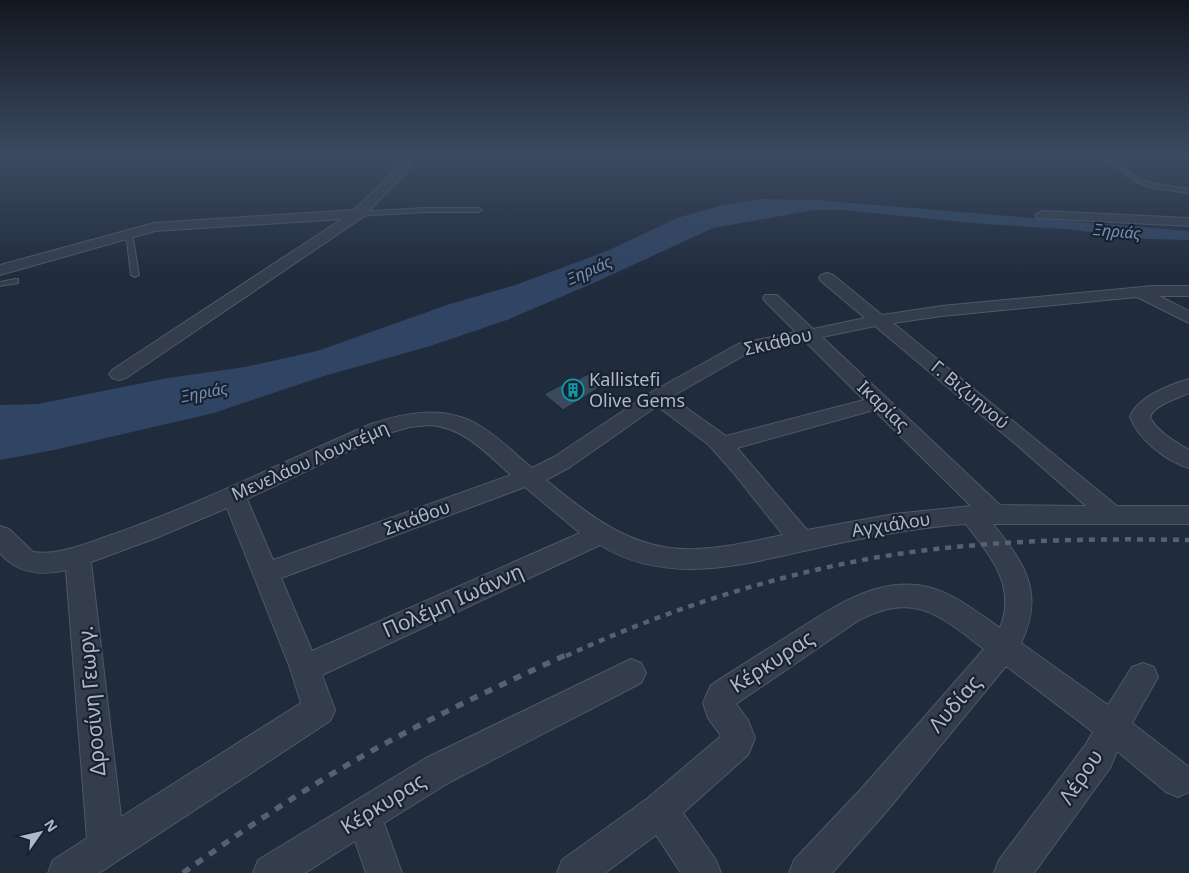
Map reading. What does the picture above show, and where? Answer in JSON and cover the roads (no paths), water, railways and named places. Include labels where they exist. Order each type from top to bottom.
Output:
[{"type":"street","points":[[119,374],[358,214],[375,197]]},
{"type":"street","points":[[0,270],[159,227],[358,214]]},
{"type":"street","points":[[1042,215],[1189,222]]},
{"type":"street","name":"Γ. Βιζυηνού","points":[[827,278],[880,320],[1111,514]]},
{"type":"street","name":"Σκιάθου","points":[[266,574],[529,478],[562,462],[657,397],[737,351],[880,320],[959,308],[1153,291],[1189,290]]},
{"type":"street","points":[[1141,293],[1189,318]]},
{"type":"street","name":"Ικαρίας","points":[[772,298],[880,402],[983,514]]},
{"type":"street","points":[[1189,385],[1144,408],[1140,416],[1142,424],[1148,431],[1189,460]]},
{"type":"street","points":[[657,397],[721,445],[802,542]]},
{"type":"street","points":[[721,445],[880,402]]},
{"type":"street","name":"Μενελάου Λουντέμη","points":[[0,536],[15,553],[29,562],[48,562],[78,556],[159,528],[234,496],[373,431],[393,423],[421,418],[450,421],[472,430],[529,478],[601,534]]},
{"type":"street","points":[[66,873],[315,714],[319,708],[305,668],[234,496]]},
{"type":"street","name":"Αγχιάλου","points":[[601,534],[633,551],[685,561],[712,559],[868,527],[938,517],[983,514],[1189,515]]},
{"type":"street","name":"Λυδίας","points":[[807,873],[874,800],[929,733],[1005,647],[1020,610],[1020,594],[1011,567],[983,514]]},
{"type":"street","name":"Πολέμη Ιωάννη","points":[[305,668],[601,534]]},
{"type":"street","name":"Δροσίνη Γεωργ.","points":[[78,556],[106,846]]},
{"type":"street","name":"Κέρκυρας","points":[[575,873],[660,810],[736,744],[739,738],[737,731],[718,707],[722,695],[854,609],[876,601],[900,597],[929,598],[953,610],[1005,647]]},
{"type":"street","points":[[1005,647],[1112,727],[1178,780]]},
{"type":"street","name":"Κέρκυρας","points":[[271,873],[438,770],[631,673]]},
{"type":"street","name":"Λέρου","points":[[1012,873],[1098,756],[1112,727],[1120,718],[1143,677]]},
{"type":"street","points":[[660,810],[702,873]]},
{"type":"street","points":[[364,816],[384,873]]},
{"type":"lane","points":[[358,214],[424,210],[479,210]]},
{"type":"lane","points":[[130,234],[135,275]]},
{"type":"lane","points":[[0,284],[15,280]]},
{"type":"water","name":"Ξηριάς","points":[[759,199],[815,200],[1189,231],[1189,240],[1148,239],[1065,229],[984,224],[842,210],[814,210],[713,228],[596,282],[507,320],[427,347],[324,376],[214,413],[54,450],[0,460],[0,405],[38,404],[168,378],[245,367],[317,351],[450,304],[515,285],[607,251],[677,218],[719,206]]},
{"type":"railway","points":[[566,656],[642,624],[719,596],[799,574],[879,557],[917,551],[1034,541],[1111,539],[1189,540]]},
{"type":"railway","points":[[183,873],[310,787],[380,746],[433,718],[568,654]]},
{"type":"place","name":"Kallistefi Olive Gems","points":[[573,390]]}]
